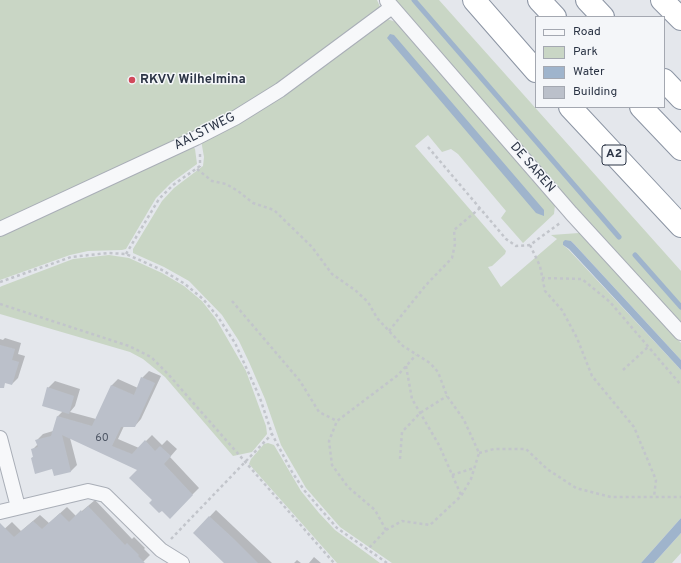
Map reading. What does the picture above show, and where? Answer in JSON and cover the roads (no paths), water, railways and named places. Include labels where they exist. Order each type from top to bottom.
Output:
[{"type":"highway","points":[[474,0],[535,70]]},
{"type":"highway","points":[[540,0],[554,16]]},
{"type":"highway","points":[[587,0],[602,16]]},
{"type":"highway","points":[[662,0],[681,19]]},
{"type":"highway","points":[[665,81],[681,98]]},
{"type":"highway","name":"A2","points":[[571,108],[681,226]]},
{"type":"highway","points":[[642,108],[681,149]]},
{"type":"street","name":"AALSTWEG","points":[[0,229],[196,138],[235,118],[280,90],[389,4]]},
{"type":"street","name":"DE SAREN","points":[[389,4],[571,214],[681,333]]},
{"type":"street","points":[[0,438],[18,507]]},
{"type":"street","points":[[0,512],[88,491],[105,495],[161,550],[175,561]]},
{"type":"water","points":[[390,34],[394,35],[544,210],[544,216],[536,213],[387,38]]},
{"type":"water","points":[[565,240],[571,241],[575,245],[681,360],[681,370],[569,249],[563,245]]},
{"type":"water","points":[[681,518],[681,533],[654,563],[641,563]]},
{"type":"waterway","points":[[414,0],[619,237]]},
{"type":"waterway","points":[[635,255],[681,307]]},
{"type":"place","name":"RKVV Wilhelmina","points":[[132,80]]}]
